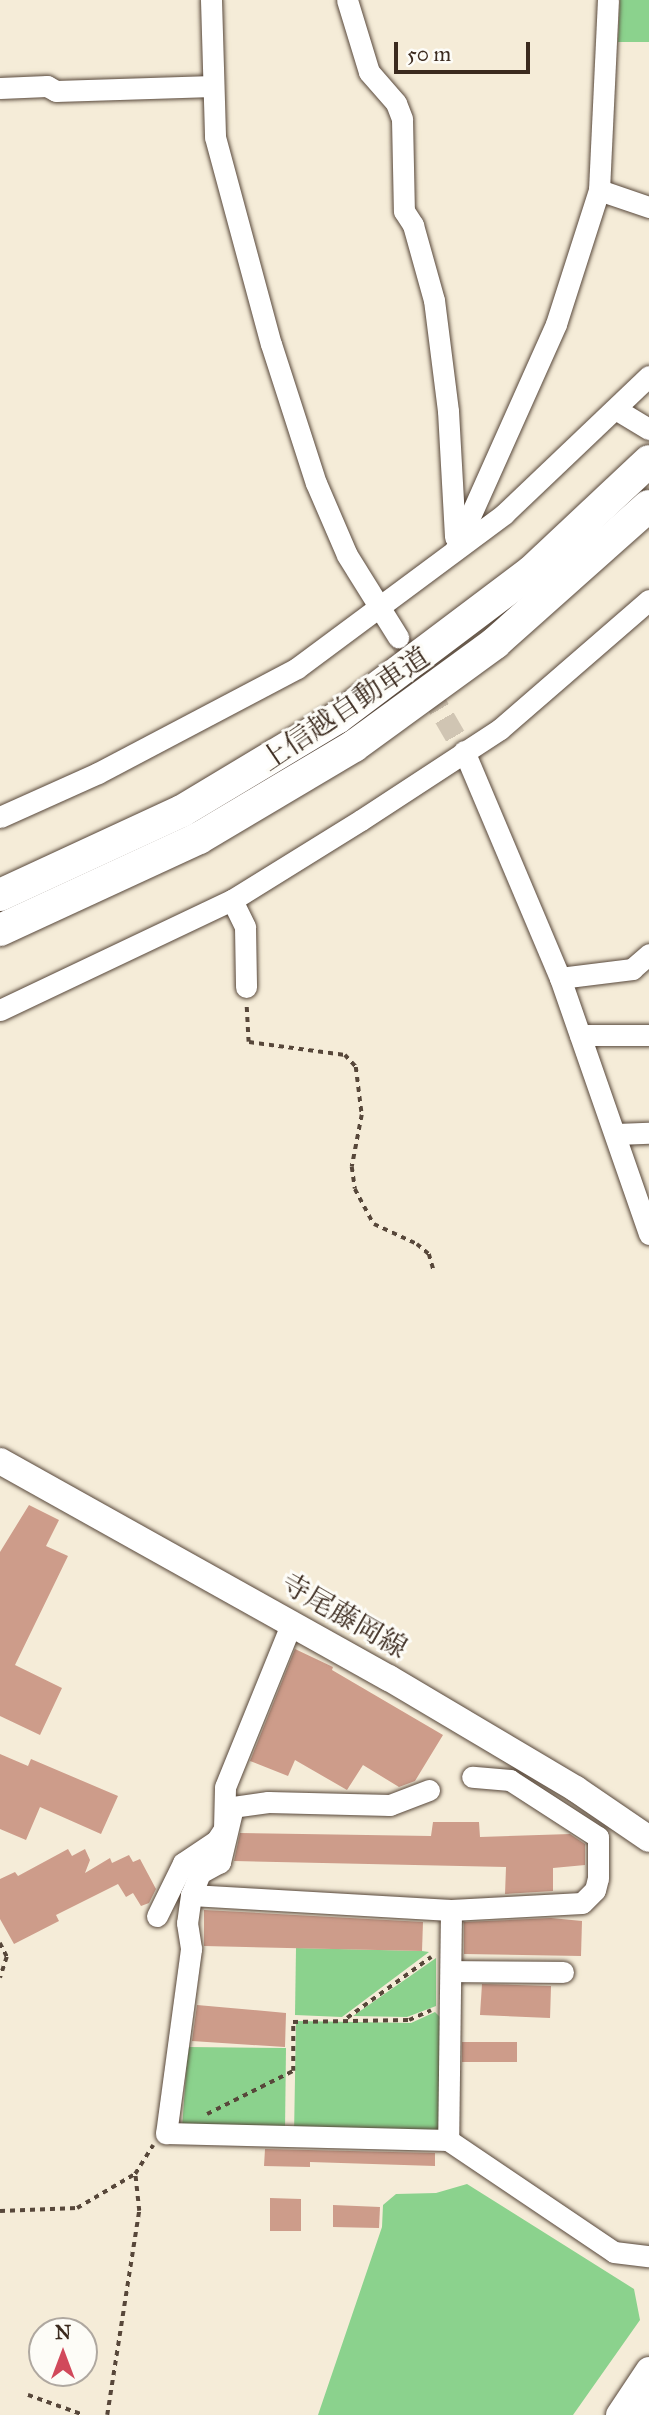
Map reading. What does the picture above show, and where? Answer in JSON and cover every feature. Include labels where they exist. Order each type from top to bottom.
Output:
[{"type":"highway","name":"上信越自動車道","points":[[0,895],[182,811],[337,718],[531,572],[645,466]]},
{"type":"highway","name":"上信越自動車道","points":[[0,930],[199,838],[354,746],[495,642],[649,506]]},
{"type":"main road","name":"寺尾藤岡線","points":[[0,1461],[292,1622],[576,1789],[649,1839]]},
{"type":"main road","points":[[619,2415],[649,2370]]},
{"type":"main road","points":[[643,2415],[649,2406]]},
{"type":"street","points":[[211,0],[215,137],[275,357],[316,483],[347,555],[398,637]]},
{"type":"street","points":[[347,0],[369,72],[396,103],[402,119],[404,211],[413,225],[434,300],[448,411],[455,550]]},
{"type":"street","points":[[455,550],[556,324],[599,190],[608,0]]},
{"type":"street","points":[[0,88],[47,86],[56,91],[213,86]]},
{"type":"street","points":[[599,190],[648,205]]},
{"type":"street","points":[[0,817],[98,773],[296,668],[504,514],[617,410],[649,376]]},
{"type":"street","points":[[617,410],[649,429]]},
{"type":"street","points":[[0,1010],[232,900],[500,729],[649,600]]},
{"type":"street","points":[[464,751],[560,978],[649,1232]]},
{"type":"street","points":[[232,900],[246,927],[246,987]]},
{"type":"street","points":[[560,978],[632,969],[649,954]]},
{"type":"street","points":[[580,1035],[649,1035]]},
{"type":"street","points":[[616,1134],[649,1133]]},
{"type":"street","points":[[157,1916],[183,1863],[216,1841],[224,1829],[225,1787],[292,1622]]},
{"type":"street","points":[[191,1895],[451,1910],[576,1906],[595,1890],[598,1878],[598,1837],[509,1780],[497,1775],[472,1777]]},
{"type":"street","points":[[429,1790],[390,1805],[268,1802],[233,1807],[220,1862],[200,1873],[191,1895],[187,1923],[191,1949],[166,2133],[448,2140],[614,2252],[649,2256]]},
{"type":"street","points":[[448,2140],[451,1910]]},
{"type":"street","points":[[451,1972],[562,1972]]},
{"type":"path","points":[[246,987],[249,1042],[345,1055],[356,1067],[362,1115],[352,1167],[355,1189],[374,1224],[418,1244],[429,1254],[434,1271]]},
{"type":"path","points":[[0,1943],[7,1957],[0,1978]]},
{"type":"path","points":[[346,2020],[384,1988],[449,1949]]},
{"type":"path","points":[[199,2116],[293,2071],[293,2022],[409,2020],[435,2009],[451,2009]]},
{"type":"path","points":[[107,2415],[139,2211],[135,2175],[149,2148],[166,2133]]},
{"type":"path","points":[[0,2211],[68,2211],[135,2175]]},
{"type":"path","points":[[27,2395],[84,2415]]},
{"type":"green space","points":[[620,0],[649,0],[649,42],[618,42]]},
{"type":"green space","points":[[296,1948],[429,1952],[342,2017],[295,2015]]},
{"type":"green space","points":[[436,1958],[436,2006],[407,2017],[353,2016]]},
{"type":"green space","points":[[435,2012],[447,2024],[446,2137],[294,2135],[296,2021],[411,2023]]},
{"type":"green space","points":[[188,2047],[286,2048],[285,2130],[182,2128]]},
{"type":"green space","points":[[467,2184],[634,2289],[640,2320],[573,2415],[318,2415],[382,2227],[383,2205],[396,2194],[436,2193]]},
{"type":"building","points":[[29,1505],[59,1520],[46,1546],[68,1556],[15,1665],[62,1688],[40,1735],[0,1716],[0,1552]]},
{"type":"building","points":[[295,1649],[333,1667],[332,1670],[443,1735],[415,1781],[399,1787],[363,1765],[347,1790],[295,1760],[288,1776],[250,1761]]},
{"type":"building","points":[[0,1754],[28,1766],[31,1759],[118,1796],[101,1834],[40,1807],[26,1840],[0,1829]]},
{"type":"building","points":[[433,1822],[479,1822],[480,1837],[570,1834],[585,1844],[585,1865],[553,1868],[553,1891],[505,1894],[506,1867],[234,1861],[240,1833],[431,1836]]},
{"type":"building","points":[[68,1849],[72,1856],[85,1849],[90,1860],[85,1873],[110,1858],[112,1863],[129,1855],[133,1862],[140,1859],[156,1889],[149,1903],[141,1906],[133,1893],[126,1897],[118,1884],[56,1915],[59,1921],[14,1944],[0,1919],[0,1879],[15,1872],[18,1876]]},
{"type":"building","points":[[204,1910],[423,1922],[422,1951],[204,1946]]},
{"type":"building","points":[[551,1918],[582,1921],[581,1956],[464,1954],[464,1922]]},
{"type":"building","points":[[482,1984],[551,1986],[550,2018],[480,2015]]},
{"type":"building","points":[[197,2005],[286,2013],[285,2047],[192,2041]]},
{"type":"building","points":[[462,2042],[517,2042],[517,2062],[462,2062]]},
{"type":"building","points":[[265,2149],[435,2153],[435,2166],[310,2162],[310,2167],[264,2166]]},
{"type":"building","points":[[270,2198],[301,2199],[301,2231],[270,2231]]},
{"type":"building","points":[[333,2205],[380,2207],[379,2228],[333,2227]]},
{"type":"tunnel","points":[[398,637],[464,751]]}]
